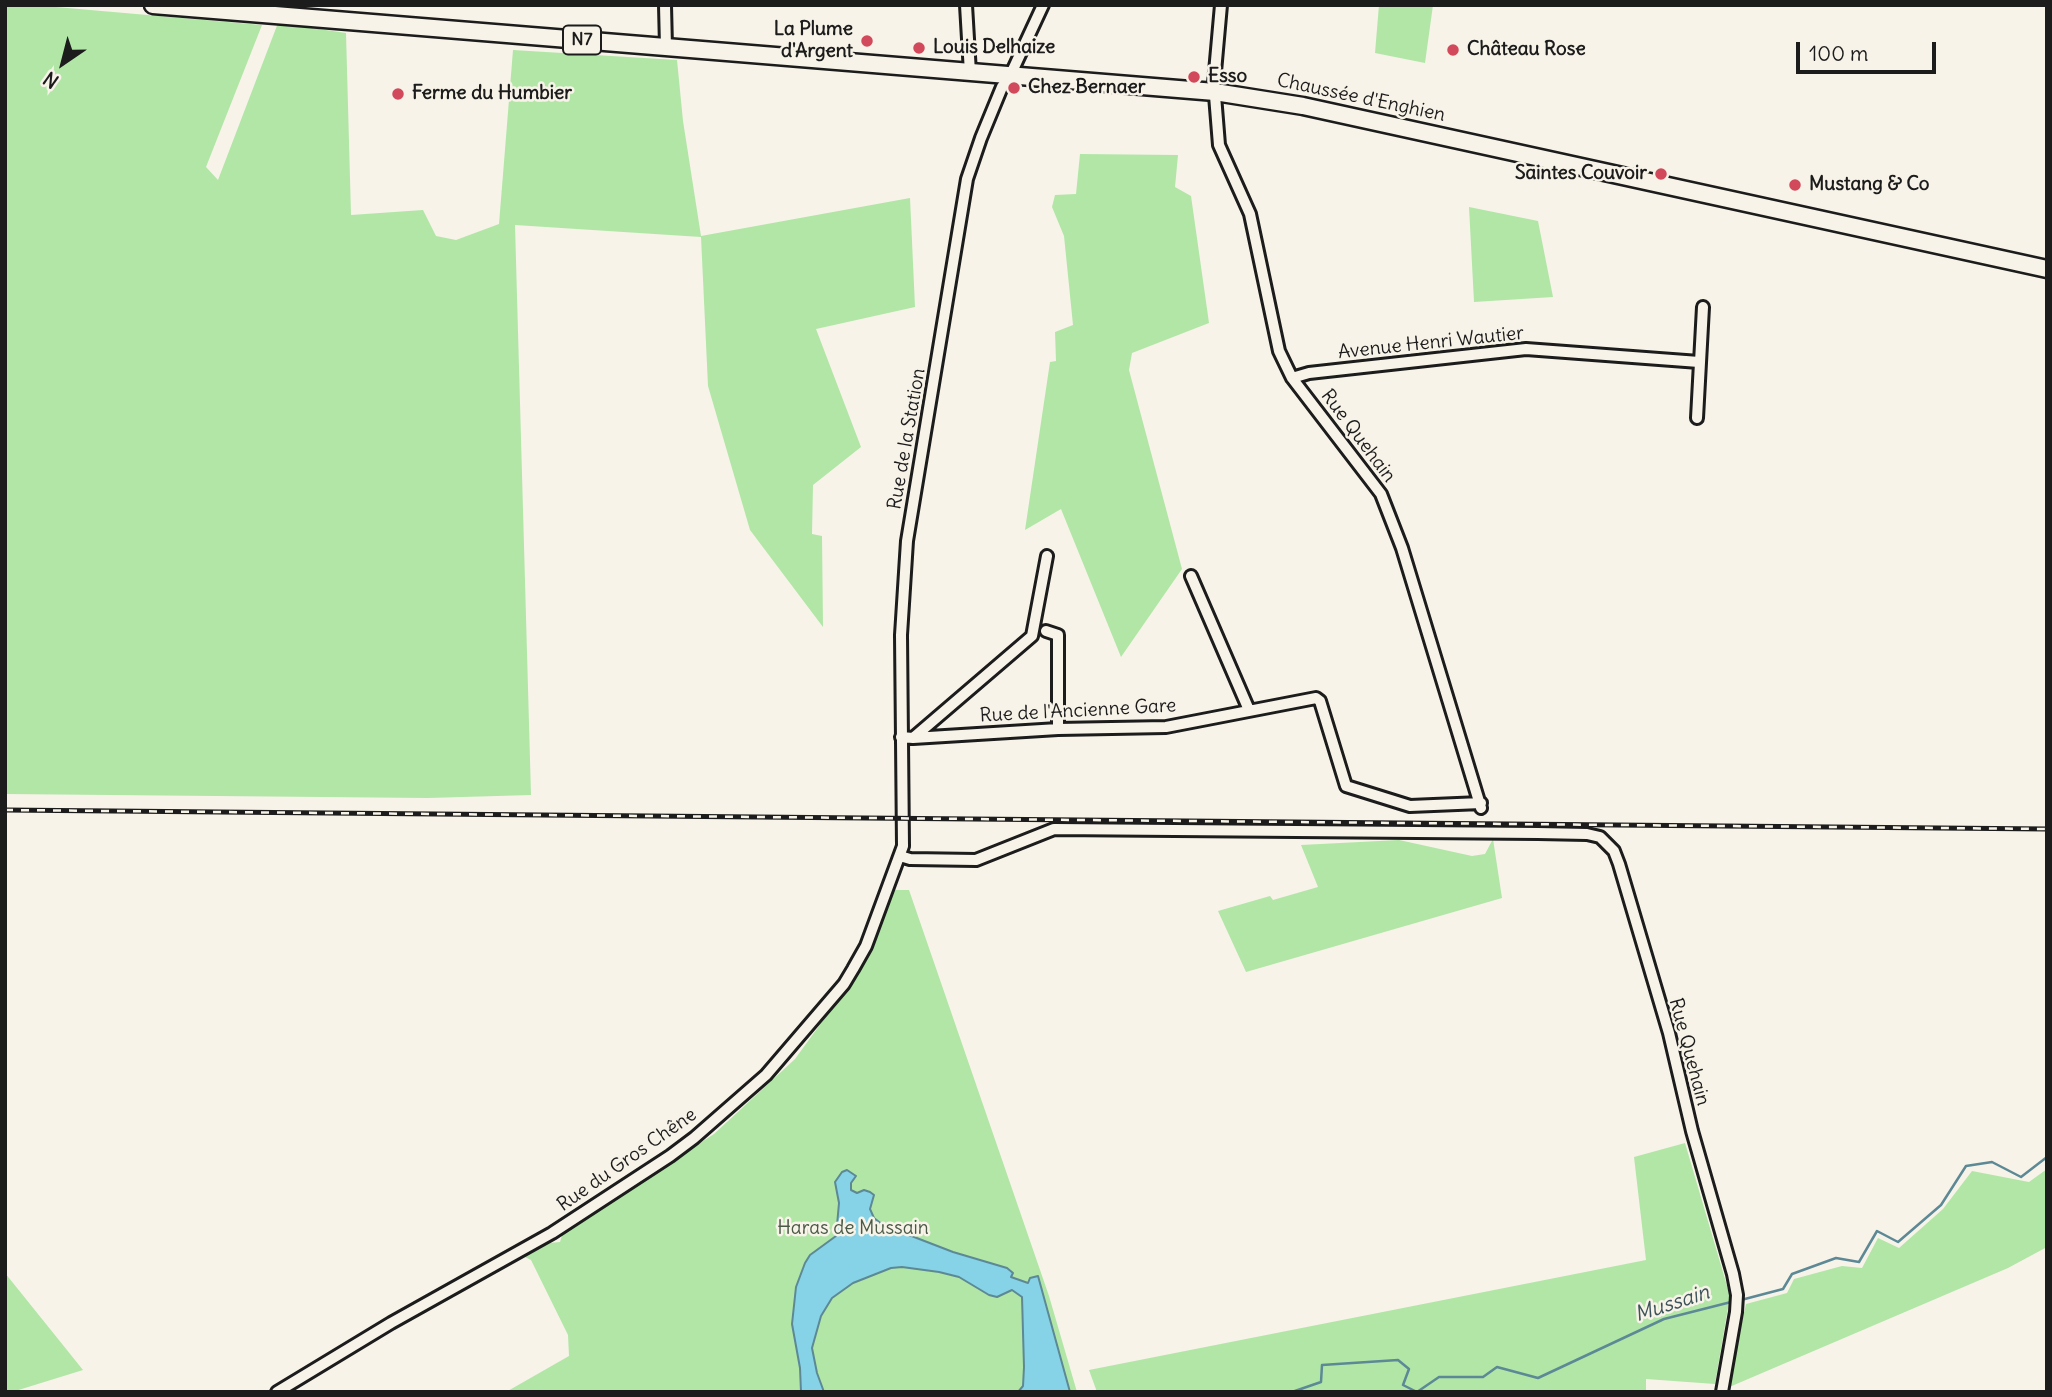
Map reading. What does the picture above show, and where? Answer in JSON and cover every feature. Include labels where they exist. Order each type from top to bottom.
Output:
[{"type":"main road","name":"Chaussée d'Enghien","points":[[153,5],[1215,92],[1303,106],[2047,269]]},
{"type":"street","points":[[665,5],[666,47]]},
{"type":"street","points":[[966,5],[970,73]]},
{"type":"street","name":"Rue de la Station","points":[[904,818],[901,635],[907,541],[967,179],[1002,87],[1010,76],[1043,5]]},
{"type":"street","name":"Rue Quehain","points":[[1221,5],[1215,92],[1219,145],[1250,214],[1279,351],[1292,378],[1381,494],[1402,548],[1481,805]]},
{"type":"street","points":[[1697,418],[1703,307]]},
{"type":"street","name":"Avenue Henri Wautier","points":[[1292,378],[1309,373],[1526,349],[1699,362]]},
{"type":"street","points":[[913,738],[1032,636],[1047,556]]},
{"type":"street","points":[[1191,576],[1249,710]]},
{"type":"street","points":[[1046,631],[1058,635],[1058,729]]},
{"type":"street","name":"Rue de l'Ancienne Gare","points":[[901,737],[1166,727],[1316,698],[1320,701],[1346,786],[1410,806],[1481,805]]},
{"type":"street","name":"Rue du Gros Chêne","points":[[277,1392],[391,1323],[552,1233],[670,1156],[766,1075],[844,984],[866,946],[903,846],[904,818]]},
{"type":"street","name":"Rue Quehain","points":[[900,856],[910,859],[976,860],[1054,829],[1488,831],[1587,834],[1600,837],[1614,851],[1669,1033],[1692,1131],[1733,1274],[1737,1299],[1722,1392]]},
{"type":"green space","points":[[5,5],[33,5],[262,25],[206,167],[218,180],[278,23],[346,33],[351,215],[423,210],[436,236],[456,240],[499,224],[513,50],[677,60],[683,121],[701,236],[910,198],[915,307],[816,329],[861,447],[813,485],[812,534],[822,536],[823,627],[750,530],[708,386],[701,237],[515,225],[531,795],[428,798],[5,794]]},
{"type":"green space","points":[[1379,5],[1433,5],[1425,63],[1375,53]]},
{"type":"green space","points":[[1080,154],[1178,155],[1175,187],[1191,196],[1209,323],[1132,353],[1129,370],[1182,569],[1121,657],[1061,509],[1025,530],[1050,362],[1056,361],[1055,332],[1073,325],[1064,236],[1052,207],[1055,195],[1076,194]]},
{"type":"green space","points":[[1469,207],[1538,221],[1553,297],[1474,302]]},
{"type":"green space","points":[[1493,839],[1502,898],[1246,972],[1218,911],[1270,896],[1273,900],[1318,887],[1301,845],[1399,840],[1472,856],[1485,854]]},
{"type":"green space","name":"Haras de Mussain","points":[[892,890],[909,890],[1049,1296],[1077,1392],[506,1392],[569,1356],[568,1335],[531,1260],[525,1257],[550,1243],[560,1242],[563,1232],[714,1134],[795,1059],[869,957]]},
{"type":"green space","points":[[1685,1143],[1730,1296],[1715,1384],[1646,1379],[1646,1392],[1097,1392],[1089,1370],[1646,1260],[1634,1157]]},
{"type":"green space","points":[[2047,1169],[2047,1247],[2008,1268],[1727,1388],[1746,1304],[1787,1293],[1794,1279],[1842,1266],[1862,1268],[1878,1238],[1899,1248],[1943,1209],[1972,1171],[2029,1182]]},
{"type":"green space","points":[[5,1273],[83,1370],[5,1392]]},
{"type":"water","points":[[847,1170],[856,1176],[851,1183],[851,1190],[857,1193],[864,1190],[874,1195],[870,1209],[874,1218],[883,1225],[953,1252],[1007,1268],[1013,1273],[1011,1277],[1028,1283],[1030,1278],[1038,1276],[1070,1392],[1018,1392],[1023,1386],[1024,1367],[1022,1297],[1012,1290],[997,1297],[989,1295],[959,1277],[902,1267],[891,1268],[853,1283],[832,1298],[821,1316],[812,1348],[824,1392],[801,1392],[800,1368],[792,1324],[796,1287],[810,1255],[836,1236],[839,1203],[835,1182],[842,1172]]},
{"type":"waterway","name":"Mussain","points":[[1741,1300],[1783,1289],[1792,1274],[1836,1258],[1859,1262],[1877,1231],[1898,1242],[1941,1205],[1966,1166],[1992,1162],[2021,1177],[2047,1157]]},
{"type":"waterway","name":"Mussain","points":[[1292,1392],[1321,1382],[1322,1365],[1398,1360],[1409,1369],[1403,1385],[1417,1392],[1439,1377],[1483,1377],[1497,1367],[1538,1378],[1664,1319],[1735,1301]]},
{"type":"railway","points":[[5,810],[2047,829]]},
{"type":"place","name":"La Plume d'Argent","points":[[867,41]]},
{"type":"place","name":"Louis Delhaize","points":[[919,48]]},
{"type":"place","name":"Château Rose","points":[[1453,50]]},
{"type":"place","name":"Esso","points":[[1194,77]]},
{"type":"place","name":"Chez Bernaer","points":[[1014,88]]},
{"type":"place","name":"Ferme du Humbier","points":[[398,94]]},
{"type":"place","name":"Saintes Couvoir","points":[[1661,174]]},
{"type":"place","name":"Mustang & Co","points":[[1795,185]]}]
